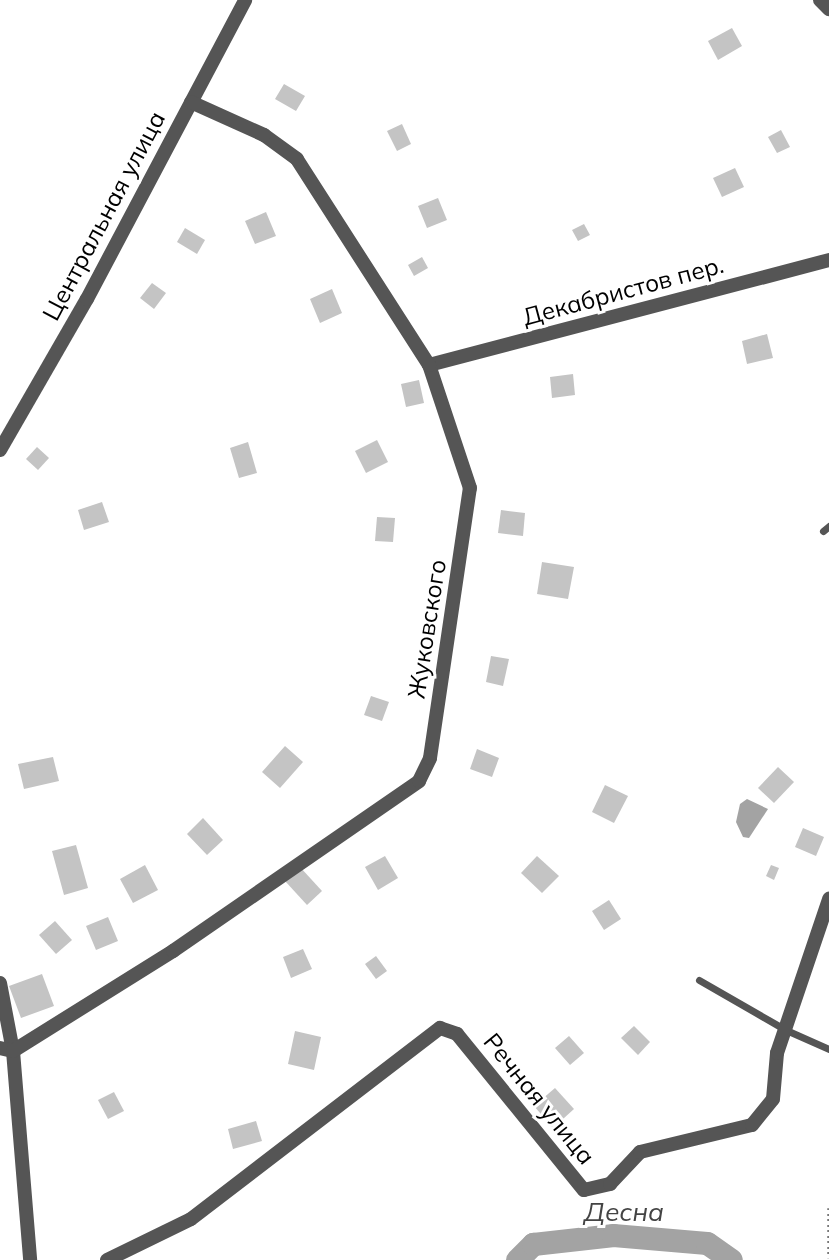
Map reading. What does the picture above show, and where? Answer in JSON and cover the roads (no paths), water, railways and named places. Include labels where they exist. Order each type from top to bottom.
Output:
[{"type":"street","name":"Центральная улица","points":[[0,450],[87,299],[244,0]]},
{"type":"street","points":[[820,0],[829,9]]},
{"type":"street","name":"Жуковского","points":[[7,1049],[173,951],[419,781],[430,758],[470,488],[429,365],[297,159],[264,135],[191,102]]},
{"type":"street","name":"Декабристов пер.","points":[[429,365],[829,260]]},
{"type":"street","name":"Речная улица","points":[[107,1260],[191,1219],[440,1028],[457,1034],[584,1190],[610,1184],[640,1152],[752,1125],[773,1100],[778,1053],[829,900]]},
{"type":"street","points":[[0,983],[32,1239],[30,1260]]},
{"type":"lane","points":[[699,980],[786,1030],[829,1049]]},
{"type":"waterway","name":"Десна","points":[[517,1260],[533,1244],[613,1235],[707,1243],[731,1260]]}]
